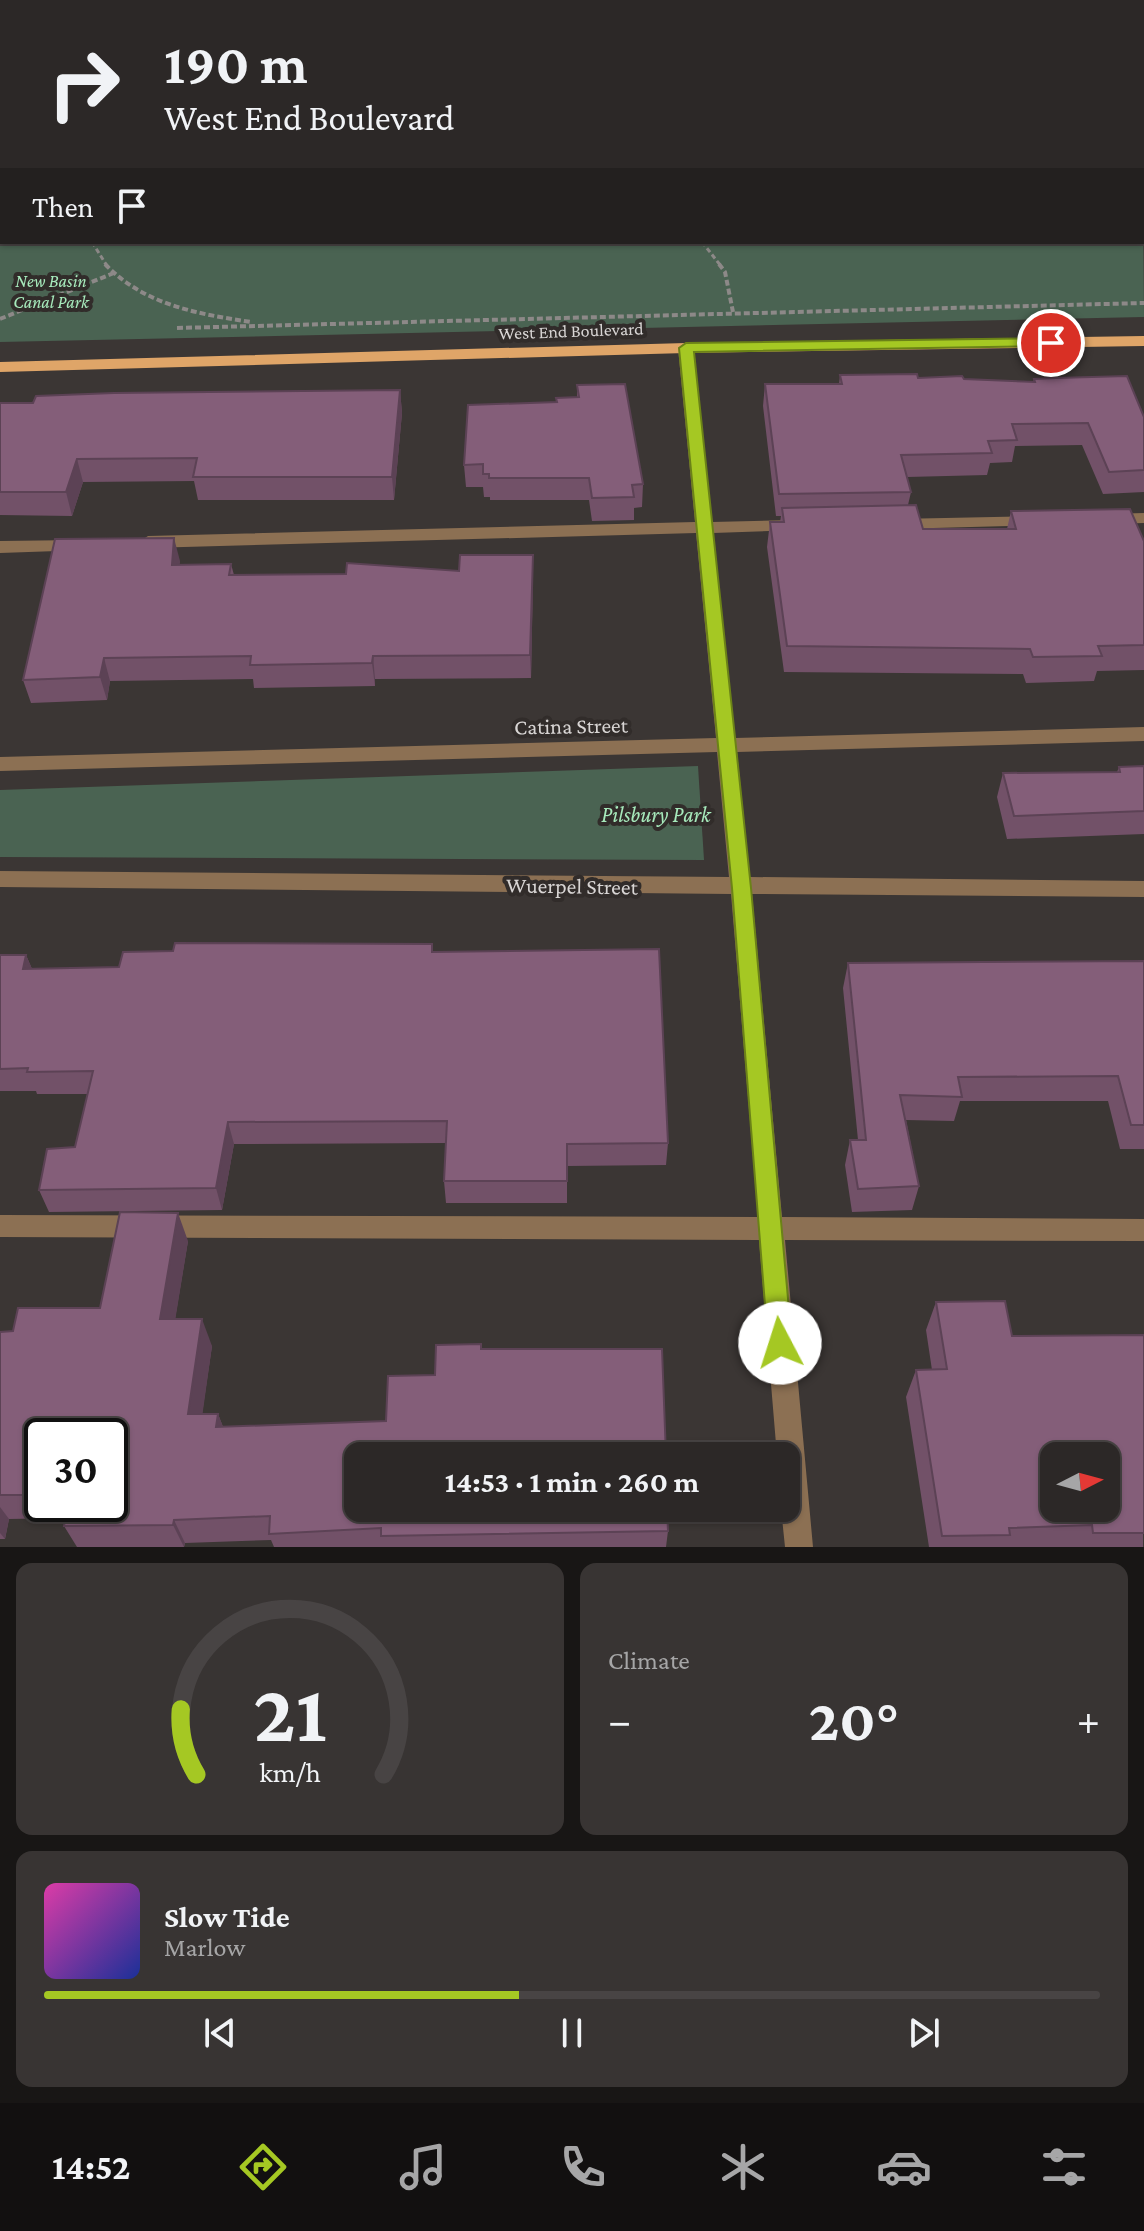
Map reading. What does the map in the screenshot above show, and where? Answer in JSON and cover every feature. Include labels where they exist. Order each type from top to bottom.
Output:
[{"type":"main road","name":"West End Boulevard","points":[[0,367],[686,348],[1144,341]]},
{"type":"street","points":[[686,348],[741,888],[799,1547]]},
{"type":"street","points":[[1083,519],[1144,518]]},
{"type":"street","points":[[884,524],[1052,520]]},
{"type":"street","points":[[135,543],[810,525]]},
{"type":"street","points":[[0,547],[103,544]]},
{"type":"street","name":"Catina Street","points":[[0,764],[1144,734]]},
{"type":"street","name":"Wuerpel Street","points":[[0,879],[741,888],[1144,889]]},
{"type":"street","points":[[0,1226],[1144,1230]]},
{"type":"path","points":[[93,244],[97,256],[129,286],[162,302],[218,318],[268,324]]},
{"type":"path","points":[[0,319],[115,273]]},
{"type":"green space","name":"New Basin Canal Park","points":[[0,244],[1143,244],[1144,317],[0,342]]},
{"type":"green space","name":"Pilsbury Park","points":[[698,766],[704,860],[0,857],[0,790]]},
{"type":"building","points":[[917,374],[918,378],[962,376],[964,379],[1035,382],[1034,379],[1127,376],[1144,417],[1144,470],[1109,472],[1088,423],[1012,424],[1017,440],[988,441],[992,453],[901,455],[911,492],[779,494],[765,384],[842,384],[840,375]]},
{"type":"building","points":[[625,384],[643,484],[632,485],[634,497],[592,498],[589,478],[489,478],[489,474],[483,474],[483,464],[464,465],[468,405],[557,402],[556,398],[579,397],[577,385]]},
{"type":"building","points":[[400,390],[392,477],[193,477],[197,458],[77,459],[66,492],[0,492],[0,403],[33,403],[36,396],[114,393]]},
{"type":"building","points":[[916,505],[923,529],[1016,529],[1011,511],[1130,509],[1144,541],[1144,645],[1098,646],[1102,656],[1033,657],[1030,649],[787,646],[770,522],[784,522],[782,508]]},
{"type":"building","points":[[174,538],[172,565],[231,564],[229,575],[346,574],[347,563],[459,571],[460,555],[533,555],[530,655],[373,656],[372,663],[250,665],[251,656],[104,658],[100,677],[23,680],[55,539]]},
{"type":"building","points":[[1144,766],[1144,811],[1014,816],[1003,773],[1120,772],[1119,767]]},
{"type":"building","points":[[175,943],[432,944],[432,952],[659,949],[668,1143],[567,1144],[567,1181],[444,1181],[447,1121],[228,1122],[216,1188],[39,1190],[47,1149],[75,1147],[93,1071],[27,1072],[28,1068],[0,1069],[0,955],[26,955],[23,969],[119,967],[123,952],[173,951]]},
{"type":"building","points":[[1144,961],[1144,1125],[1131,1125],[1118,1076],[958,1077],[962,1097],[900,1095],[919,1186],[858,1189],[850,1140],[866,1140],[848,963]]},
{"type":"building","points":[[120,1212],[178,1213],[160,1319],[202,1319],[188,1414],[218,1414],[216,1427],[386,1421],[388,1376],[435,1375],[436,1345],[481,1344],[481,1349],[662,1349],[665,1442],[344,1442],[344,1522],[668,1522],[668,1531],[381,1536],[381,1528],[269,1534],[270,1516],[174,1520],[173,1525],[64,1526],[65,1522],[128,1522],[128,1418],[24,1418],[24,1495],[0,1495],[0,1332],[13,1331],[18,1308],[100,1308]]},
{"type":"building","points":[[1005,1301],[1012,1336],[1144,1335],[1144,1533],[1093,1533],[1092,1525],[1009,1528],[1010,1535],[942,1536],[916,1370],[947,1369],[936,1302]]},
{"type":"route","points":[[780,1343],[741,888],[686,348],[1051,343]]}]
